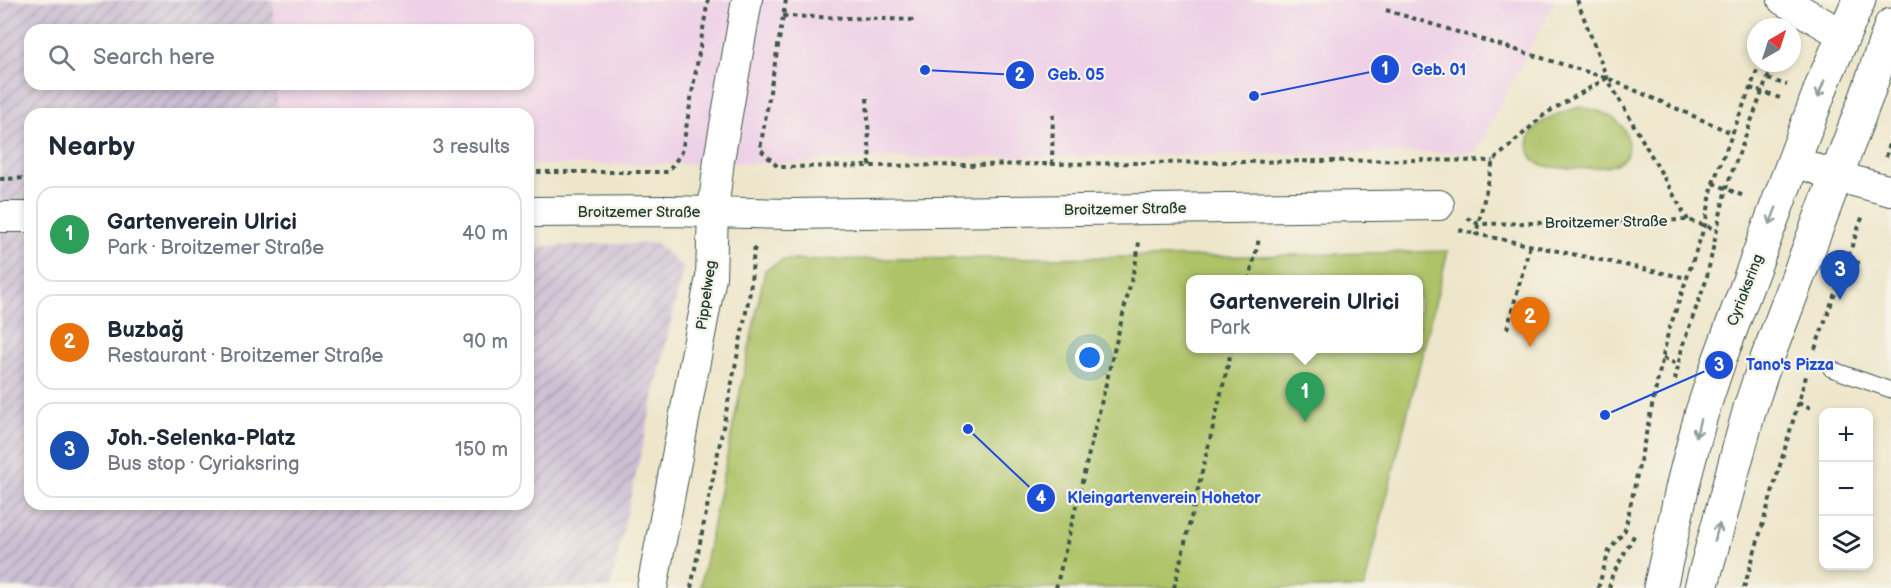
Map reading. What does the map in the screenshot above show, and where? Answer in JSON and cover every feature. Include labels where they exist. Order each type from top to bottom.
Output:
[{"type":"main road","name":"Cyriaksring","points":[[1660,588],[1684,480],[1725,341],[1843,35],[1859,0]]},
{"type":"main road","points":[[1701,588],[1755,391],[1886,40]]},
{"type":"street","name":"Pippelweg","points":[[652,588],[711,277],[713,212],[719,160],[747,0]]},
{"type":"street","points":[[1783,0],[1843,35]]},
{"type":"street","points":[[1794,161],[1835,176],[1883,189]]},
{"type":"street","name":"Broitzemer Straße","points":[[534,213],[790,214],[1439,205]]},
{"type":"street","points":[[0,218],[24,217]]},
{"type":"lane","points":[[1831,369],[1891,390]]},
{"type":"path","points":[[534,172],[668,172],[682,153],[708,0]]},
{"type":"path","points":[[786,0],[760,149],[778,167],[1493,161]]},
{"type":"path","points":[[1577,0],[1607,78],[1688,220]]},
{"type":"path","points":[[1386,10],[1607,78],[1732,133]]},
{"type":"path","points":[[783,16],[917,20]]},
{"type":"path","points":[[1598,588],[1609,551],[1625,530],[1668,333],[1705,225],[1713,183],[1756,72]]},
{"type":"path","points":[[1683,344],[1706,281],[1715,229],[1726,188],[1770,72]]},
{"type":"path","points":[[1607,78],[1545,114],[1493,161],[1476,234],[1687,278]]},
{"type":"path","points":[[1750,88],[1783,99]]},
{"type":"path","points":[[867,98],[870,166]]},
{"type":"path","points":[[1053,110],[1053,164]]},
{"type":"path","points":[[1814,352],[1847,259],[1883,189],[1891,140]]},
{"type":"path","points":[[0,179],[24,178]]},
{"type":"path","points":[[1713,183],[1747,197]]},
{"type":"path","name":"Broitzemer Straße","points":[[1439,205],[1478,224],[1688,220],[1715,229]]},
{"type":"path","points":[[691,588],[750,292],[754,250],[759,243]]},
{"type":"path","points":[[1507,329],[1530,245]]},
{"type":"path","points":[[1250,275],[1255,255]]},
{"type":"path","points":[[1056,588],[1137,256]]},
{"type":"path","points":[[1847,259],[1862,264]]},
{"type":"path","points":[[1174,588],[1231,353]]},
{"type":"path","points":[[1663,357],[1677,364]]},
{"type":"path","points":[[1744,588],[1803,386]]},
{"type":"path","points":[[1798,403],[1811,408]]},
{"type":"shaded area","points":[[0,0],[273,0],[274,24],[24,24],[24,90],[276,90],[278,108],[24,108],[24,510],[534,510],[534,247],[656,243],[683,268],[610,588],[0,588]]},
{"type":"shaded area","points":[[273,0],[1555,0],[1476,152],[832,159],[805,163],[534,165],[534,108],[278,108],[276,90],[534,90],[534,24],[274,24]]},
{"type":"green space","points":[[1580,107],[1601,112],[1619,123],[1628,138],[1627,155],[1616,164],[1588,168],[1564,168],[1537,163],[1529,151],[1529,141],[1537,126],[1553,116]]},
{"type":"green space","points":[[1448,251],[1423,351],[1423,275],[1186,275],[1186,353],[1423,353],[1364,588],[700,588],[765,270],[783,260],[1255,256]]},
{"type":"place","name":"Geb. 05","points":[[925,70]]},
{"type":"place","name":"Geb. 01","points":[[1254,96]]},
{"type":"place","name":"Joh.-Selenka-Platz","points":[[1840,300]]},
{"type":"place","name":"Buzbağ","points":[[1530,347]]},
{"type":"place","name":"Tano's Pizza","points":[[1605,415]]},
{"type":"place","name":"Gartenverein Ulrici","points":[[1305,422]]},
{"type":"place","name":"Kleingartenverein Hohetor","points":[[968,429]]}]
